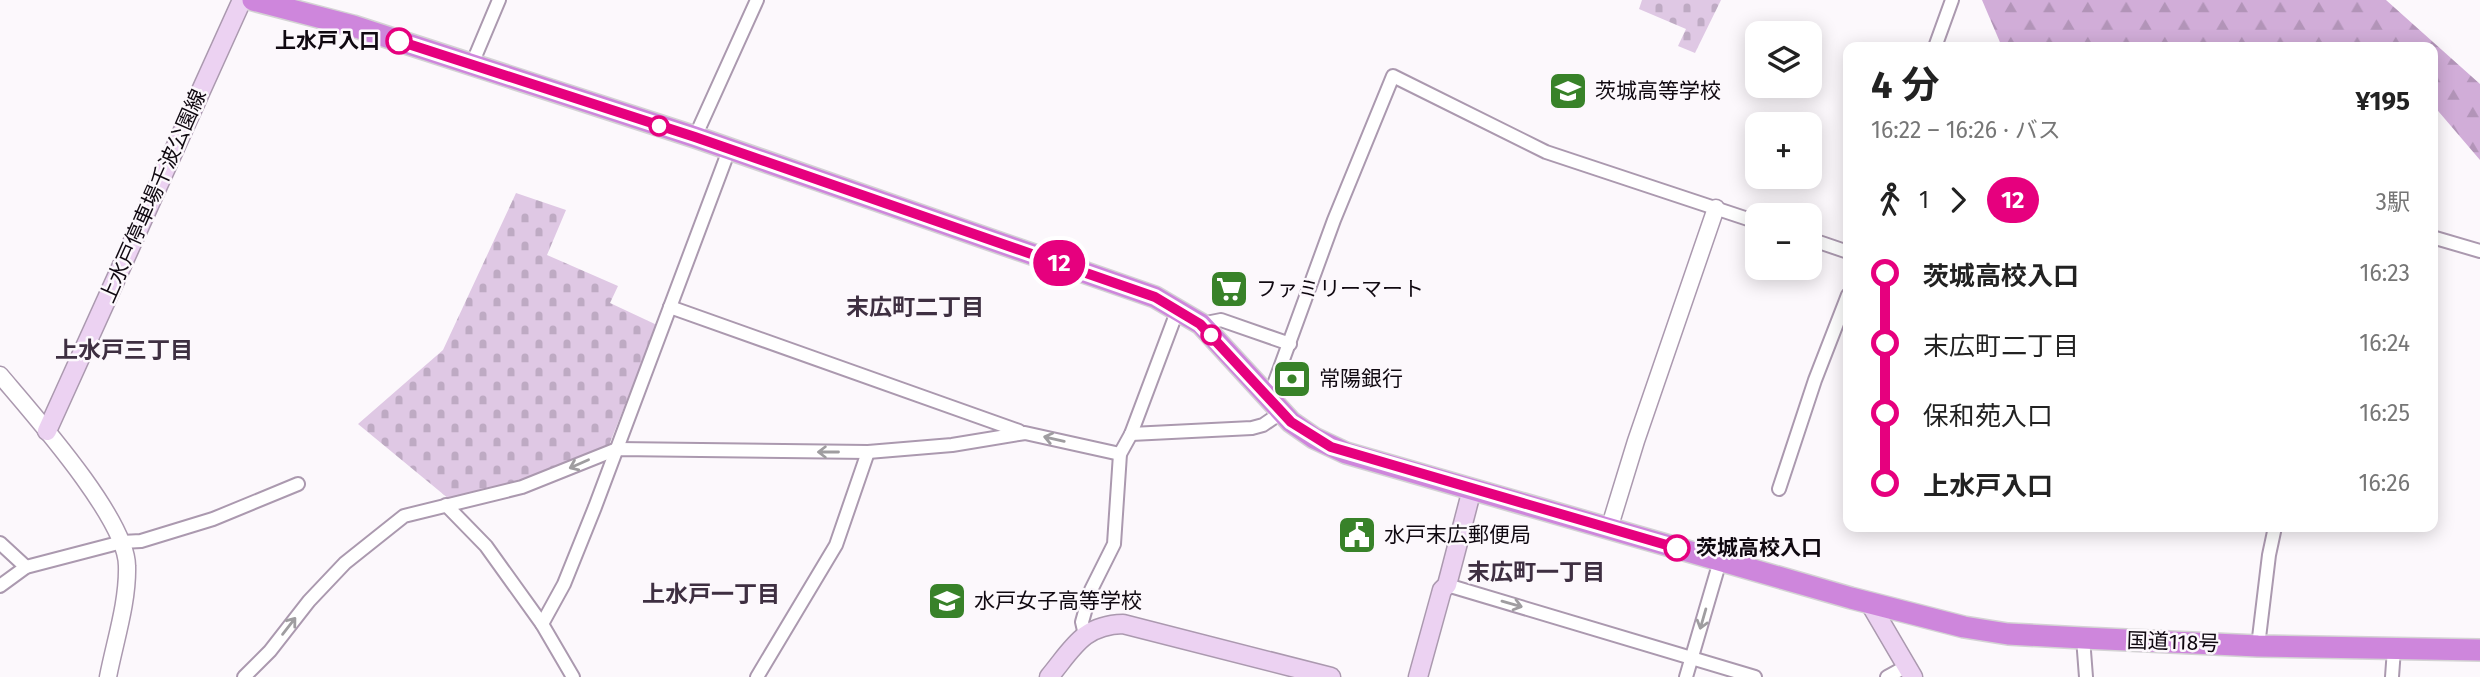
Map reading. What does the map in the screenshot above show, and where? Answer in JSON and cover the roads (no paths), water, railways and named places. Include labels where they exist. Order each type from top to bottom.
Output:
[{"type":"highway","name":"国道118号","points":[[253,0],[353,26],[695,137],[1155,297],[1200,324],[1276,405],[1314,438],[1346,453],[1720,561],[1964,627],[2008,634],[2258,646],[2480,650]]},
{"type":"main road","name":"上水戸停車場千波公園線","points":[[47,431],[242,0]]},
{"type":"main road","points":[[1419,677],[1472,489]]},
{"type":"main road","points":[[1869,602],[1910,672]]},
{"type":"main road","points":[[1049,677],[1085,635],[1106,624],[1123,624],[1331,677]]},
{"type":"street","points":[[472,64],[499,0]]},
{"type":"street","points":[[695,137],[757,0]]},
{"type":"street","points":[[1938,42],[1952,0]]},
{"type":"street","points":[[1131,434],[1252,428],[1263,425],[1276,405],[1290,344],[1338,212],[1393,76],[1546,152],[1745,218]]},
{"type":"street","points":[[542,624],[564,584],[729,150]]},
{"type":"street","points":[[1609,529],[1636,441],[1716,208]]},
{"type":"street","points":[[2438,239],[2480,251]]},
{"type":"street","points":[[1822,243],[1843,250]]},
{"type":"street","points":[[670,307],[1025,433],[1121,454]]},
{"type":"street","points":[[1779,489],[1815,380],[1843,308]]},
{"type":"street","points":[[1085,635],[1082,622],[1091,590],[1114,544],[1121,454],[1178,309]]},
{"type":"street","points":[[1200,324],[1220,320],[1290,344]]},
{"type":"street","points":[[0,376],[87,483],[122,542],[127,564],[124,593],[108,677]]},
{"type":"street","points":[[244,677],[270,651],[309,601],[345,563],[404,516],[522,487],[617,449],[868,452],[952,445],[1025,433]]},
{"type":"street","points":[[759,676],[836,545],[868,452]]},
{"type":"street","points":[[0,586],[26,567],[122,542],[141,541],[213,519],[298,484]]},
{"type":"street","points":[[446,505],[486,546],[542,624],[573,677]]},
{"type":"street","points":[[2258,646],[2274,532]]},
{"type":"street","points":[[0,543],[26,567]]},
{"type":"street","points":[[1686,677],[1720,561]]},
{"type":"street","points":[[1447,585],[1755,677]]},
{"type":"street","points":[[2083,638],[2086,677]]},
{"type":"street","points":[[2392,677],[2394,649]]},
{"type":"street","points":[[1887,677],[1910,672]]},
{"type":"place","name":"上水戸入口","points":[[399,41]]},
{"type":"place","name":"茨城高等学校","points":[[1568,91]]},
{"type":"place","name":"ファミリーマート","points":[[1229,289]]},
{"type":"place","name":"常陽銀行","points":[[1292,379]]},
{"type":"place","name":"水戸末広郵便局","points":[[1357,535]]},
{"type":"place","name":"茨城高校入口","points":[[1677,548]]},
{"type":"place","name":"水戸女子高等学校","points":[[947,601]]},
{"type":"district","name":"末広町二丁目","points":[[915,307]]},
{"type":"district","name":"上水戸三丁目","points":[[124,350]]},
{"type":"district","name":"末広町一丁目","points":[[1536,572]]},
{"type":"district","name":"上水戸一丁目","points":[[711,594]]}]
